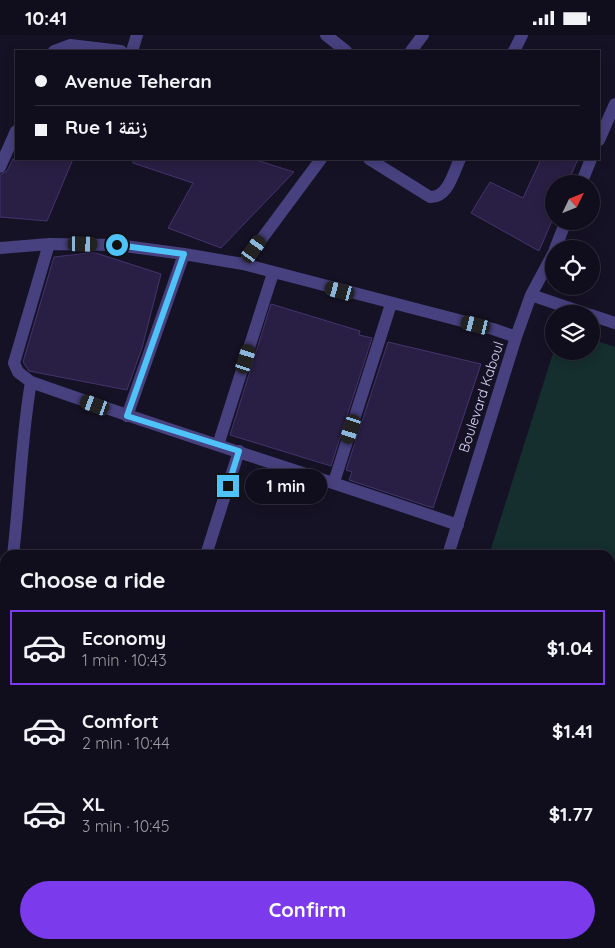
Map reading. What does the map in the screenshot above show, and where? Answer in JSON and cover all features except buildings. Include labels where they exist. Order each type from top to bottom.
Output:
[{"type":"street","points":[[132,50],[137,35]]},
{"type":"street","points":[[326,35],[345,50]]},
{"type":"street","points":[[412,50],[423,35]]},
{"type":"street","points":[[514,50],[522,35]]},
{"type":"street","points":[[57,50],[70,45],[112,50]]},
{"type":"street","points":[[600,138],[615,104]]},
{"type":"street","points":[[0,167],[15,133]]},
{"type":"street","points":[[243,265],[320,160]]},
{"type":"street","points":[[372,160],[430,197],[438,197],[444,193],[460,160]]},
{"type":"street","points":[[585,175],[591,160]]},
{"type":"street","points":[[0,248],[49,244],[117,245],[184,254],[243,265],[493,329],[516,337]]},
{"type":"street","points":[[49,244],[15,357],[15,368],[31,382],[127,416],[334,482],[458,525]]},
{"type":"street","points":[[127,416],[184,254]]},
{"type":"street","name":"Boulevard Kaboul","points":[[450,550],[516,337],[531,295],[545,268]]},
{"type":"street","points":[[218,445],[274,273]]},
{"type":"street","points":[[531,295],[560,305]]},
{"type":"street","points":[[334,482],[391,304]]},
{"type":"street","points":[[600,318],[615,323]]},
{"type":"street","points":[[14,550],[19,505],[23,434],[31,382]]},
{"type":"street","points":[[208,550],[239,451]]},
{"type":"green space","points":[[600,342],[615,347],[615,550],[491,550],[551,360],[600,360]]},
{"type":"route","points":[[117,245],[184,254],[127,416],[239,451],[228,486]]}]
